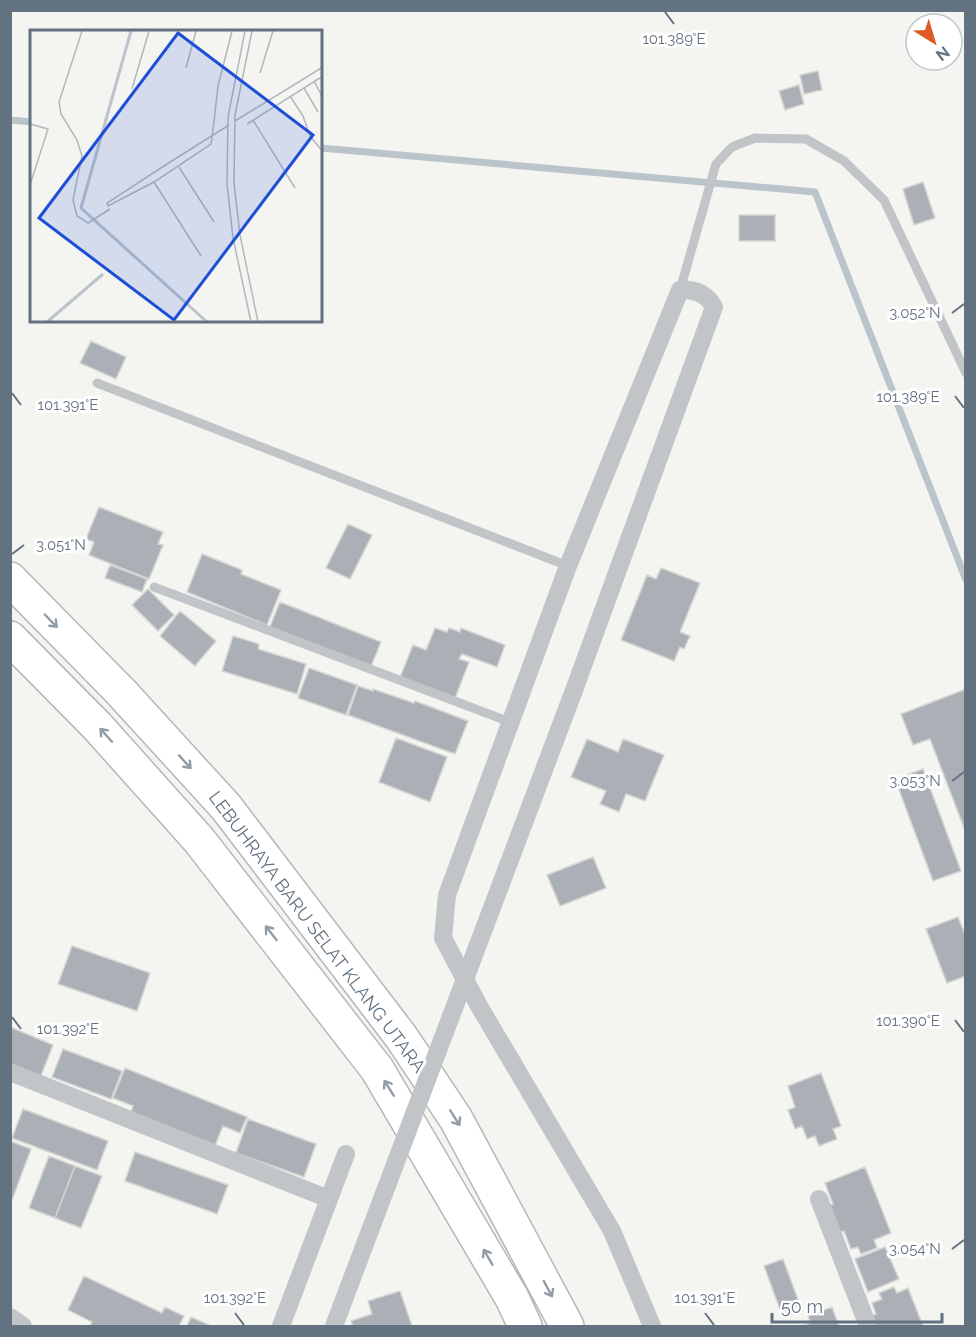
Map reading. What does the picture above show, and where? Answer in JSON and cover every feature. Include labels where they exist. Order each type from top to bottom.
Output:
[{"type":"highway","name":"LEBUHRAYA BARU SELAT KLANG UTARA","points":[[10,579],[121,692],[226,807],[402,1038],[456,1119],[567,1326]]},
{"type":"highway","name":"LEBUHRAYA BARU SELAT KLANG UTARA","points":[[10,638],[97,726],[199,840],[377,1069],[512,1298],[525,1326]]},
{"type":"street","points":[[334,1326],[573,693],[714,307],[708,296],[688,289],[680,290],[568,566],[447,895],[443,938],[479,1006],[612,1231],[652,1326]]},
{"type":"street","points":[[10,1072],[329,1198]]},
{"type":"street","points":[[281,1326],[346,1154]]},
{"type":"street","points":[[819,1199],[868,1326]]},
{"type":"street","points":[[10,1317],[23,1326]]},
{"type":"lane","points":[[680,290],[716,164],[732,147],[755,138],[806,139],[844,160],[885,200],[966,373]]},
{"type":"lane","points":[[97,383],[568,566]]},
{"type":"lane","points":[[154,586],[510,722]]},
{"type":"building","points":[[818,71],[822,90],[804,94],[800,75]]},
{"type":"building","points":[[799,85],[804,104],[785,110],[779,91]]},
{"type":"building","points":[[923,182],[935,218],[914,225],[903,189]]},
{"type":"building","points":[[739,215],[775,215],[775,241],[739,241]]},
{"type":"building","points":[[91,341],[126,357],[116,379],[80,363]]},
{"type":"building","points":[[99,507],[163,532],[158,544],[163,545],[149,579],[89,555],[94,542],[86,539]]},
{"type":"building","points":[[348,524],[372,535],[350,579],[326,568]]},
{"type":"building","points":[[202,554],[242,570],[241,574],[281,590],[267,625],[187,592]]},
{"type":"building","points":[[110,565],[147,579],[142,592],[105,578]]},
{"type":"building","points":[[661,568],[700,583],[680,632],[690,636],[684,649],[680,647],[674,661],[621,640],[647,575],[656,579]]},
{"type":"building","points":[[148,589],[174,615],[158,631],[132,605]]},
{"type":"building","points":[[280,602],[381,642],[370,669],[269,629]]},
{"type":"building","points":[[180,611],[216,641],[195,666],[160,636]]},
{"type":"building","points":[[435,628],[447,632],[449,628],[460,632],[461,628],[505,645],[497,667],[462,654],[459,659],[469,662],[454,701],[399,680],[413,645],[426,650]]},
{"type":"building","points":[[233,636],[259,644],[258,649],[306,664],[297,694],[222,671]]},
{"type":"building","points":[[309,668],[357,685],[346,715],[298,698]]},
{"type":"building","points":[[358,686],[414,703],[415,701],[468,721],[455,754],[348,715]]},
{"type":"building","points":[[966,689],[966,833],[930,739],[913,745],[901,714]]},
{"type":"building","points":[[396,738],[447,757],[430,802],[379,782]]},
{"type":"building","points":[[587,739],[618,752],[623,739],[664,755],[645,801],[626,794],[619,812],[600,804],[606,791],[571,777]]},
{"type":"building","points":[[923,769],[961,871],[933,881],[895,779]]},
{"type":"building","points":[[593,857],[606,888],[560,906],[547,875]]},
{"type":"building","points":[[958,917],[966,937],[966,976],[947,983],[926,929]]},
{"type":"building","points":[[72,946],[150,973],[137,1011],[58,984]]},
{"type":"building","points":[[10,1027],[53,1045],[40,1078],[10,1071]]},
{"type":"building","points":[[63,1049],[122,1071],[111,1099],[52,1077]]},
{"type":"building","points":[[125,1068],[247,1117],[240,1133],[223,1126],[214,1148],[130,1115],[133,1106],[113,1098]]},
{"type":"building","points":[[821,1073],[841,1126],[833,1129],[837,1139],[819,1146],[815,1136],[807,1139],[802,1126],[795,1129],[788,1110],[795,1107],[788,1086]]},
{"type":"building","points":[[23,1109],[108,1141],[97,1170],[12,1138]]},
{"type":"building","points":[[248,1119],[316,1144],[304,1177],[236,1153]]},
{"type":"building","points":[[10,1141],[31,1149],[12,1200],[10,1200]]},
{"type":"building","points":[[135,1152],[228,1185],[217,1214],[125,1181]]},
{"type":"building","points":[[49,1156],[75,1166],[55,1218],[29,1208]]},
{"type":"building","points":[[75,1166],[102,1176],[81,1228],[55,1218]]},
{"type":"building","points":[[865,1167],[891,1233],[874,1240],[877,1248],[861,1254],[858,1247],[851,1249],[844,1231],[835,1234],[824,1207],[833,1204],[825,1183]]},
{"type":"building","points":[[885,1247],[899,1279],[868,1292],[855,1259]]},
{"type":"building","points":[[783,1259],[800,1305],[781,1312],[764,1266]]},
{"type":"building","points":[[84,1276],[162,1313],[165,1307],[184,1316],[179,1326],[90,1326],[92,1322],[68,1310]]},
{"type":"building","points":[[894,1287],[897,1293],[908,1288],[923,1326],[870,1326],[866,1318],[876,1314],[872,1303],[882,1299],[879,1293]]},
{"type":"building","points":[[400,1291],[412,1326],[353,1326],[351,1321],[372,1314],[368,1301]]},
{"type":"building","points":[[832,1307],[839,1326],[801,1326],[811,1323],[808,1316]]},
{"type":"building","points":[[191,1317],[211,1326],[187,1326]]},
{"type":"waterway","points":[[10,120],[30,122]]},
{"type":"waterway","points":[[322,148],[815,192],[966,580]]}]
